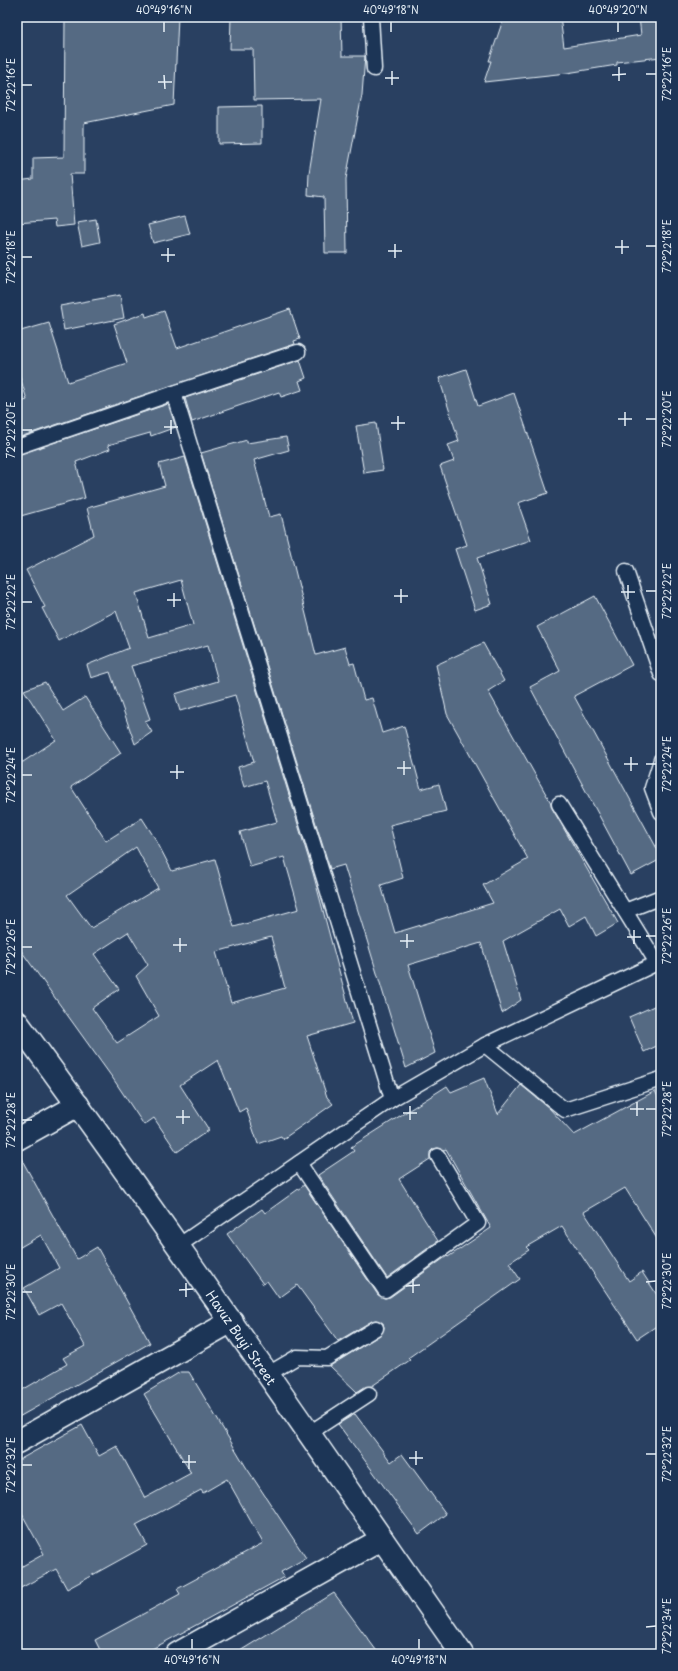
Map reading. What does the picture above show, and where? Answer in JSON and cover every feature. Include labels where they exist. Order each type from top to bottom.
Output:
[{"type":"main road","name":"Havuz Buyi Street","points":[[17,1022],[232,1321],[308,1434],[462,1654]]},
{"type":"main road","points":[[17,1139],[78,1105]]},
{"type":"main road","points":[[17,1442],[232,1321]]},
{"type":"main road","points":[[177,1654],[382,1539]]},
{"type":"lane","points":[[371,17],[374,69]]},
{"type":"lane","points":[[17,447],[298,352]]},
{"type":"lane","points":[[174,393],[392,1099]]},
{"type":"lane","points":[[626,571],[661,674]]},
{"type":"lane","points":[[661,760],[652,788],[661,812]]},
{"type":"lane","points":[[178,1246],[392,1099],[485,1045],[659,965],[558,804]]},
{"type":"lane","points":[[625,911],[661,897]]},
{"type":"lane","points":[[485,1045],[565,1110],[661,1079]]},
{"type":"lane","points":[[299,1163],[385,1290],[478,1223],[438,1156]]},
{"type":"lane","points":[[268,1374],[297,1356],[327,1358],[376,1328]]},
{"type":"lane","points":[[308,1434],[369,1394]]},
{"type":"building","points":[[65,17],[178,17],[174,105],[84,123],[84,174],[70,174],[74,225],[55,227],[54,220],[17,223],[17,181],[33,179],[33,158],[64,157]]},
{"type":"building","points":[[231,17],[341,17],[342,56],[365,56],[362,95],[346,179],[347,253],[325,253],[324,197],[308,195],[309,173],[321,99],[254,100],[253,49],[230,49]]},
{"type":"building","points":[[503,17],[560,17],[564,47],[641,35],[639,17],[661,17],[661,57],[617,62],[617,65],[567,73],[484,82]]},
{"type":"building","points":[[262,106],[262,143],[219,144],[219,107]]},
{"type":"building","points":[[185,216],[190,234],[153,243],[148,225]]},
{"type":"building","points":[[96,219],[100,242],[82,246],[77,222]]},
{"type":"building","points":[[120,295],[124,318],[64,330],[60,306]]},
{"type":"building","points":[[290,309],[300,339],[294,341],[295,344],[17,438],[17,403],[27,400],[17,367],[17,332],[49,323],[68,382],[127,363],[114,324],[145,313],[146,317],[164,311],[177,348]]},
{"type":"building","points":[[300,360],[306,378],[299,381],[302,390],[281,397],[279,392],[192,422],[185,398]]},
{"type":"building","points":[[466,369],[478,406],[514,393],[548,493],[518,503],[531,540],[477,558],[492,604],[475,610],[455,549],[467,545],[440,466],[454,461],[448,445],[459,441],[439,378]]},
{"type":"building","points":[[168,404],[176,427],[151,436],[150,433],[108,445],[110,449],[76,462],[85,498],[17,517],[17,455]]},
{"type":"building","points":[[376,423],[383,470],[364,473],[356,426]]},
{"type":"building","points":[[286,437],[289,450],[254,460],[269,517],[281,514],[316,655],[345,647],[350,664],[354,663],[364,700],[372,698],[382,733],[404,726],[421,789],[439,784],[446,811],[390,825],[403,878],[381,885],[395,933],[493,903],[483,885],[528,859],[447,714],[436,665],[483,643],[504,681],[488,691],[551,803],[552,808],[618,923],[596,936],[586,916],[569,926],[560,909],[503,941],[521,1000],[502,1013],[481,943],[408,965],[435,1053],[406,1068],[344,865],[330,869],[201,453],[247,440],[247,443]]},
{"type":"building","points":[[185,457],[313,873],[353,1023],[307,1036],[327,1097],[333,1104],[283,1139],[281,1136],[258,1144],[246,1108],[239,1112],[218,1060],[180,1085],[209,1130],[177,1152],[154,1118],[144,1125],[114,1080],[17,945],[17,762],[23,762],[56,740],[24,690],[45,682],[63,711],[85,697],[121,753],[71,787],[106,841],[142,818],[156,840],[172,871],[215,859],[234,927],[299,909],[284,857],[250,867],[240,832],[277,822],[265,781],[244,787],[238,767],[254,762],[235,695],[180,711],[175,694],[218,681],[208,645],[131,666],[150,719],[145,721],[152,732],[135,744],[110,672],[91,678],[87,665],[129,648],[116,611],[59,641],[42,608],[45,607],[26,570],[94,535],[87,508],[165,486],[159,464]],"holes":[[[181,580],[193,625],[149,638],[136,593]],[[136,847],[158,888],[91,928],[67,895]],[[128,932],[148,965],[136,976],[159,1016],[117,1043],[92,1008],[119,989],[94,954]],[[271,937],[285,988],[231,1003],[216,952]]]},
{"type":"building","points":[[595,596],[632,665],[574,696],[661,856],[661,859],[631,875],[530,687],[560,671],[537,627]]},
{"type":"building","points":[[661,1003],[661,1044],[644,1052],[629,1017]]},
{"type":"building","points":[[484,1078],[498,1114],[521,1085],[549,1108],[574,1135],[655,1091],[661,1103],[661,1245],[625,1188],[584,1212],[629,1281],[642,1272],[661,1301],[661,1323],[637,1339],[562,1226],[526,1247],[529,1250],[509,1263],[520,1279],[408,1358],[410,1360],[372,1386],[365,1387],[357,1392],[330,1366],[380,1335],[384,1328],[383,1323],[376,1320],[372,1321],[338,1341],[297,1285],[279,1298],[267,1281],[263,1284],[227,1234],[262,1209],[265,1213],[304,1185],[378,1295],[385,1298],[390,1297],[447,1256],[448,1257],[491,1228],[446,1149],[433,1149],[430,1152],[430,1159],[399,1179],[438,1241],[387,1278],[318,1175],[354,1151],[351,1147],[447,1086],[451,1092]]},
{"type":"building","points":[[17,1151],[77,1259],[97,1247],[150,1343],[17,1418],[17,1393],[67,1364],[63,1358],[85,1346],[61,1303],[39,1315],[24,1288],[59,1268],[41,1235],[17,1249]]},
{"type":"building","points":[[180,1372],[189,1372],[246,1467],[306,1558],[281,1572],[284,1577],[143,1654],[102,1654],[95,1640],[180,1594],[177,1589],[263,1543],[227,1479],[203,1493],[201,1490],[136,1525],[147,1545],[67,1589],[56,1569],[17,1590],[17,1569],[44,1554],[17,1505],[17,1461],[82,1425],[99,1456],[117,1446],[145,1498],[191,1473],[144,1394]]},
{"type":"building","points":[[355,1414],[391,1462],[402,1454],[446,1514],[419,1534],[338,1424]]},
{"type":"building","points":[[334,1593],[379,1654],[235,1654]]}]
